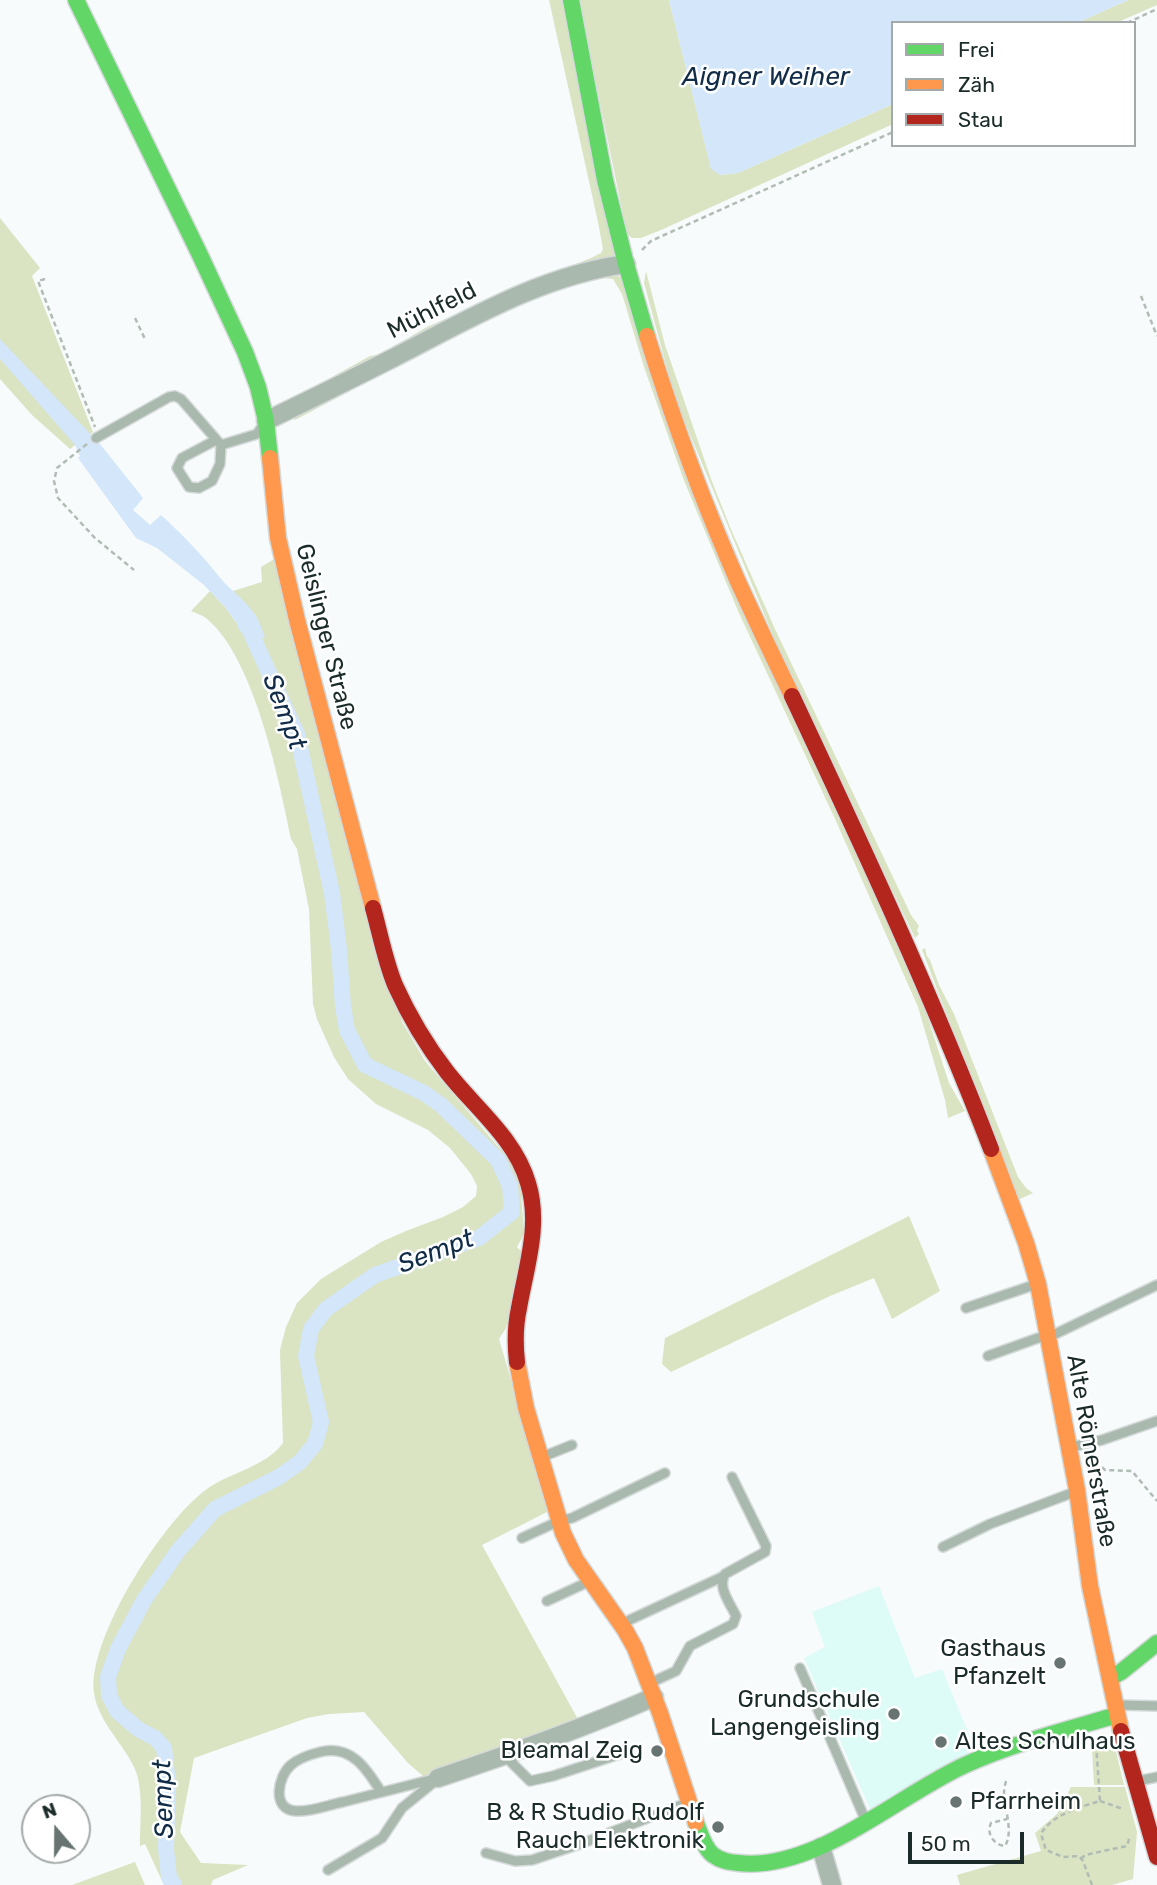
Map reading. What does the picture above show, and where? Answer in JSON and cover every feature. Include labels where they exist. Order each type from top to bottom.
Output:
[{"type":"street","name":"Geislinger Straße","points":[[76,0],[200,255],[245,352],[258,387],[266,421],[278,538],[358,857],[394,984],[415,1025],[447,1072],[503,1136],[520,1160],[529,1184],[535,1215],[518,1311],[515,1342],[517,1365],[526,1408],[559,1521],[576,1560],[635,1648],[694,1819],[708,1850],[725,1862],[753,1865],[788,1859],[821,1847],[963,1766],[1020,1743],[1117,1710]]},
{"type":"street","name":"Alte Römerstraße","points":[[570,0],[605,180],[626,264],[676,424],[713,521],[759,628],[861,843],[924,985],[1026,1243],[1075,1446],[1077,1490],[1090,1586],[1117,1710],[1157,1857]]},
{"type":"street","name":"Mühlfeld","points":[[266,421],[524,293],[580,272],[626,264]]},
{"type":"street","points":[[1110,1678],[1157,1643]]},
{"type":"street","points":[[438,1779],[611,1716],[651,1690]]},
{"type":"street","points":[[821,1847],[832,1885]]},
{"type":"lane","points":[[97,437],[169,397],[176,396],[219,442],[220,464],[212,481],[199,488],[189,487],[177,468],[182,458],[219,442],[257,434],[266,421]]},
{"type":"lane","points":[[966,1308],[1038,1284]]},
{"type":"lane","points":[[989,1356],[1038,1338],[1049,1337],[1157,1285]]},
{"type":"lane","points":[[1075,1446],[1157,1421]]},
{"type":"lane","points":[[541,1457],[572,1446]]},
{"type":"lane","points":[[522,1538],[583,1513],[665,1473]]},
{"type":"lane","points":[[621,1624],[722,1577],[765,1552],[766,1549],[732,1477]]},
{"type":"lane","points":[[943,1547],[990,1524],[1077,1490]]},
{"type":"lane","points":[[651,1690],[676,1671],[690,1646],[729,1627],[736,1620],[721,1585],[722,1577]]},
{"type":"lane","points":[[547,1601],[590,1581]]},
{"type":"lane","points":[[800,1668],[866,1821]]},
{"type":"lane","points":[[1117,1710],[1157,1706]]},
{"type":"lane","points":[[382,1792],[359,1762],[331,1749],[298,1759],[285,1770],[279,1784],[279,1797],[284,1807],[293,1811],[308,1810],[438,1779]]},
{"type":"lane","points":[[505,1756],[530,1781],[629,1751]]},
{"type":"lane","points":[[1136,1782],[1157,1777]]},
{"type":"lane","points":[[328,1870],[382,1838],[402,1808],[438,1779]]},
{"type":"lane","points":[[486,1853],[515,1861],[532,1860],[689,1803]]},
{"type":"path","points":[[1131,21],[1157,9]]},
{"type":"path","points":[[626,264],[652,241],[891,133]]},
{"type":"path","points":[[45,279],[38,281],[97,437]]},
{"type":"path","points":[[1141,296],[1157,336]]},
{"type":"path","points":[[135,318],[145,339]]},
{"type":"path","points":[[64,346],[70,344]]},
{"type":"path","points":[[76,451],[57,468],[54,481],[58,498],[95,538],[134,570]]},
{"type":"path","points":[[1075,1446],[1105,1469],[1132,1471],[1157,1501]]},
{"type":"path","points":[[1094,1734],[1100,1801]]},
{"type":"path","points":[[1006,1780],[1004,1794],[1007,1819],[1008,1841],[1005,1846],[997,1845],[992,1840],[989,1827],[991,1823],[1007,1819]]},
{"type":"path","points":[[1092,1885],[1079,1856],[1063,1857],[1046,1850],[1041,1834],[1069,1812],[1100,1801],[1126,1811]]},
{"type":"path","points":[[1081,1859],[1085,1855],[1127,1846],[1146,1823]]},
{"type":"shaded area","points":[[549,0],[562,0],[616,253],[609,259],[298,396],[370,356],[381,354],[425,328],[601,253],[603,249],[598,222]]},
{"type":"shaded area","points":[[579,0],[669,0],[711,168],[720,175],[738,173],[891,105],[891,125],[661,230],[641,238],[632,238],[627,234]]},
{"type":"shaded area","points":[[1128,0],[1157,0],[1157,5],[1121,21],[1081,21]]},
{"type":"shaded area","points":[[0,218],[40,268],[32,276],[93,432],[70,449],[32,415],[0,379]]},
{"type":"shaded area","points":[[646,271],[665,345],[730,527],[775,629],[911,915],[919,926],[919,934],[915,938],[787,669],[675,398],[644,283]]},
{"type":"shaded area","points":[[615,274],[621,278],[920,994],[949,1083],[965,1111],[948,1118],[918,1007],[836,821],[738,611],[683,478],[622,294],[613,279],[585,281]]},
{"type":"shaded area","points":[[575,283],[515,306],[295,420],[293,416],[532,293]]},
{"type":"shaded area","points":[[276,558],[402,1022],[425,1061],[507,1157],[520,1180],[524,1234],[517,1247],[523,1253],[506,1328],[499,1339],[549,1511],[482,1545],[580,1723],[475,1762],[424,1777],[408,1763],[364,1712],[307,1718],[194,1758],[180,1832],[201,1863],[248,1865],[213,1880],[211,1885],[164,1885],[145,1844],[140,1846],[141,1805],[137,1775],[100,1713],[94,1693],[95,1670],[115,1613],[151,1552],[190,1504],[217,1483],[267,1458],[283,1443],[280,1350],[286,1327],[297,1303],[321,1279],[381,1242],[463,1207],[476,1196],[477,1186],[450,1148],[428,1130],[376,1104],[348,1079],[334,1057],[317,1019],[313,1004],[309,909],[297,849],[291,839],[262,721],[251,689],[223,636],[206,618],[191,611],[210,591],[248,639],[259,623],[233,591],[262,582],[261,567]]},
{"type":"shaded area","points":[[925,948],[1018,1177],[1033,1193],[1018,1200],[922,950]]},
{"type":"shaded area","points":[[909,1216],[940,1291],[892,1319],[874,1278],[830,1296],[671,1372],[662,1364],[665,1338]]},
{"type":"shaded area","name":"Grundschule Langengeisling","points":[[879,1586],[915,1678],[942,1669],[975,1749],[870,1809],[804,1658],[825,1647],[812,1612]]},
{"type":"shaded area","points":[[1089,1737],[1114,1743],[1124,1785],[1094,1785]]},
{"type":"shaded area","points":[[1071,1787],[1125,1787],[1137,1832],[1133,1879],[1112,1885],[960,1885],[957,1875],[1041,1851],[1035,1833],[1057,1814]]},
{"type":"shaded area","points":[[135,1862],[145,1885],[72,1885]]},
{"type":"water","name":"Aigner Weiher","points":[[669,0],[1128,0],[1081,21],[891,21],[891,105],[738,173],[720,175],[711,169]]},
{"type":"water","points":[[0,339],[100,444],[143,498],[133,510],[150,525],[161,515],[177,530],[252,611],[265,637],[251,643],[225,607],[204,585],[157,548],[136,538],[78,458],[80,456],[75,445],[0,359]]},
{"type":"waterway","name":"Sempt","points":[[174,1885],[169,1877],[166,1849],[168,1783],[164,1748],[155,1738],[138,1729],[117,1711],[109,1695],[108,1677],[118,1649],[144,1600],[178,1551],[215,1509],[279,1477],[300,1462],[315,1444],[321,1422],[306,1356],[311,1329],[326,1309],[375,1275],[479,1238],[512,1212],[510,1186],[498,1160],[441,1105],[424,1093],[365,1065],[347,1030],[332,893],[297,734],[245,624]]},
{"type":"traffic: fast","points":[[76,0],[245,352],[258,387],[266,421],[270,458]]},
{"type":"traffic: fast","points":[[571,0],[605,180],[647,336]]},
{"type":"traffic: fast","points":[[1110,1678],[1157,1643]]},
{"type":"traffic: fast","points":[[696,1823],[707,1848],[722,1860],[767,1863],[796,1856],[855,1829],[965,1765],[1021,1743],[1117,1715]]},
{"type":"traffic: slow","points":[[647,336],[713,523],[792,696]]},
{"type":"traffic: slow","points":[[270,458],[278,538],[373,908]]},
{"type":"traffic: slow","points":[[991,1149],[1026,1243],[1038,1284],[1077,1490],[1090,1586],[1121,1731]]},
{"type":"traffic: slow","points":[[517,1362],[526,1408],[563,1533],[576,1560],[635,1648],[660,1713],[696,1823]]},
{"type":"traffic: jam","points":[[792,696],[921,977],[991,1149]]},
{"type":"traffic: jam","points":[[373,908],[391,976],[412,1019],[447,1072],[514,1152],[528,1183],[532,1199],[533,1230],[517,1322],[517,1362]]},
{"type":"traffic: jam","points":[[1121,1731],[1157,1857]]},
{"type":"place","name":"Gasthaus Pfanzelt","points":[[1060,1663]]},
{"type":"place","name":"Grundschule Langengeisling","points":[[894,1714]]},
{"type":"place","name":"Altes Schulhaus","points":[[941,1742]]},
{"type":"place","name":"Bleamal Zeig","points":[[657,1751]]},
{"type":"place","name":"Pfarrheim","points":[[956,1802]]},
{"type":"place","name":"B & R Studio Rudolf Rauch Elektronik","points":[[718,1827]]}]
